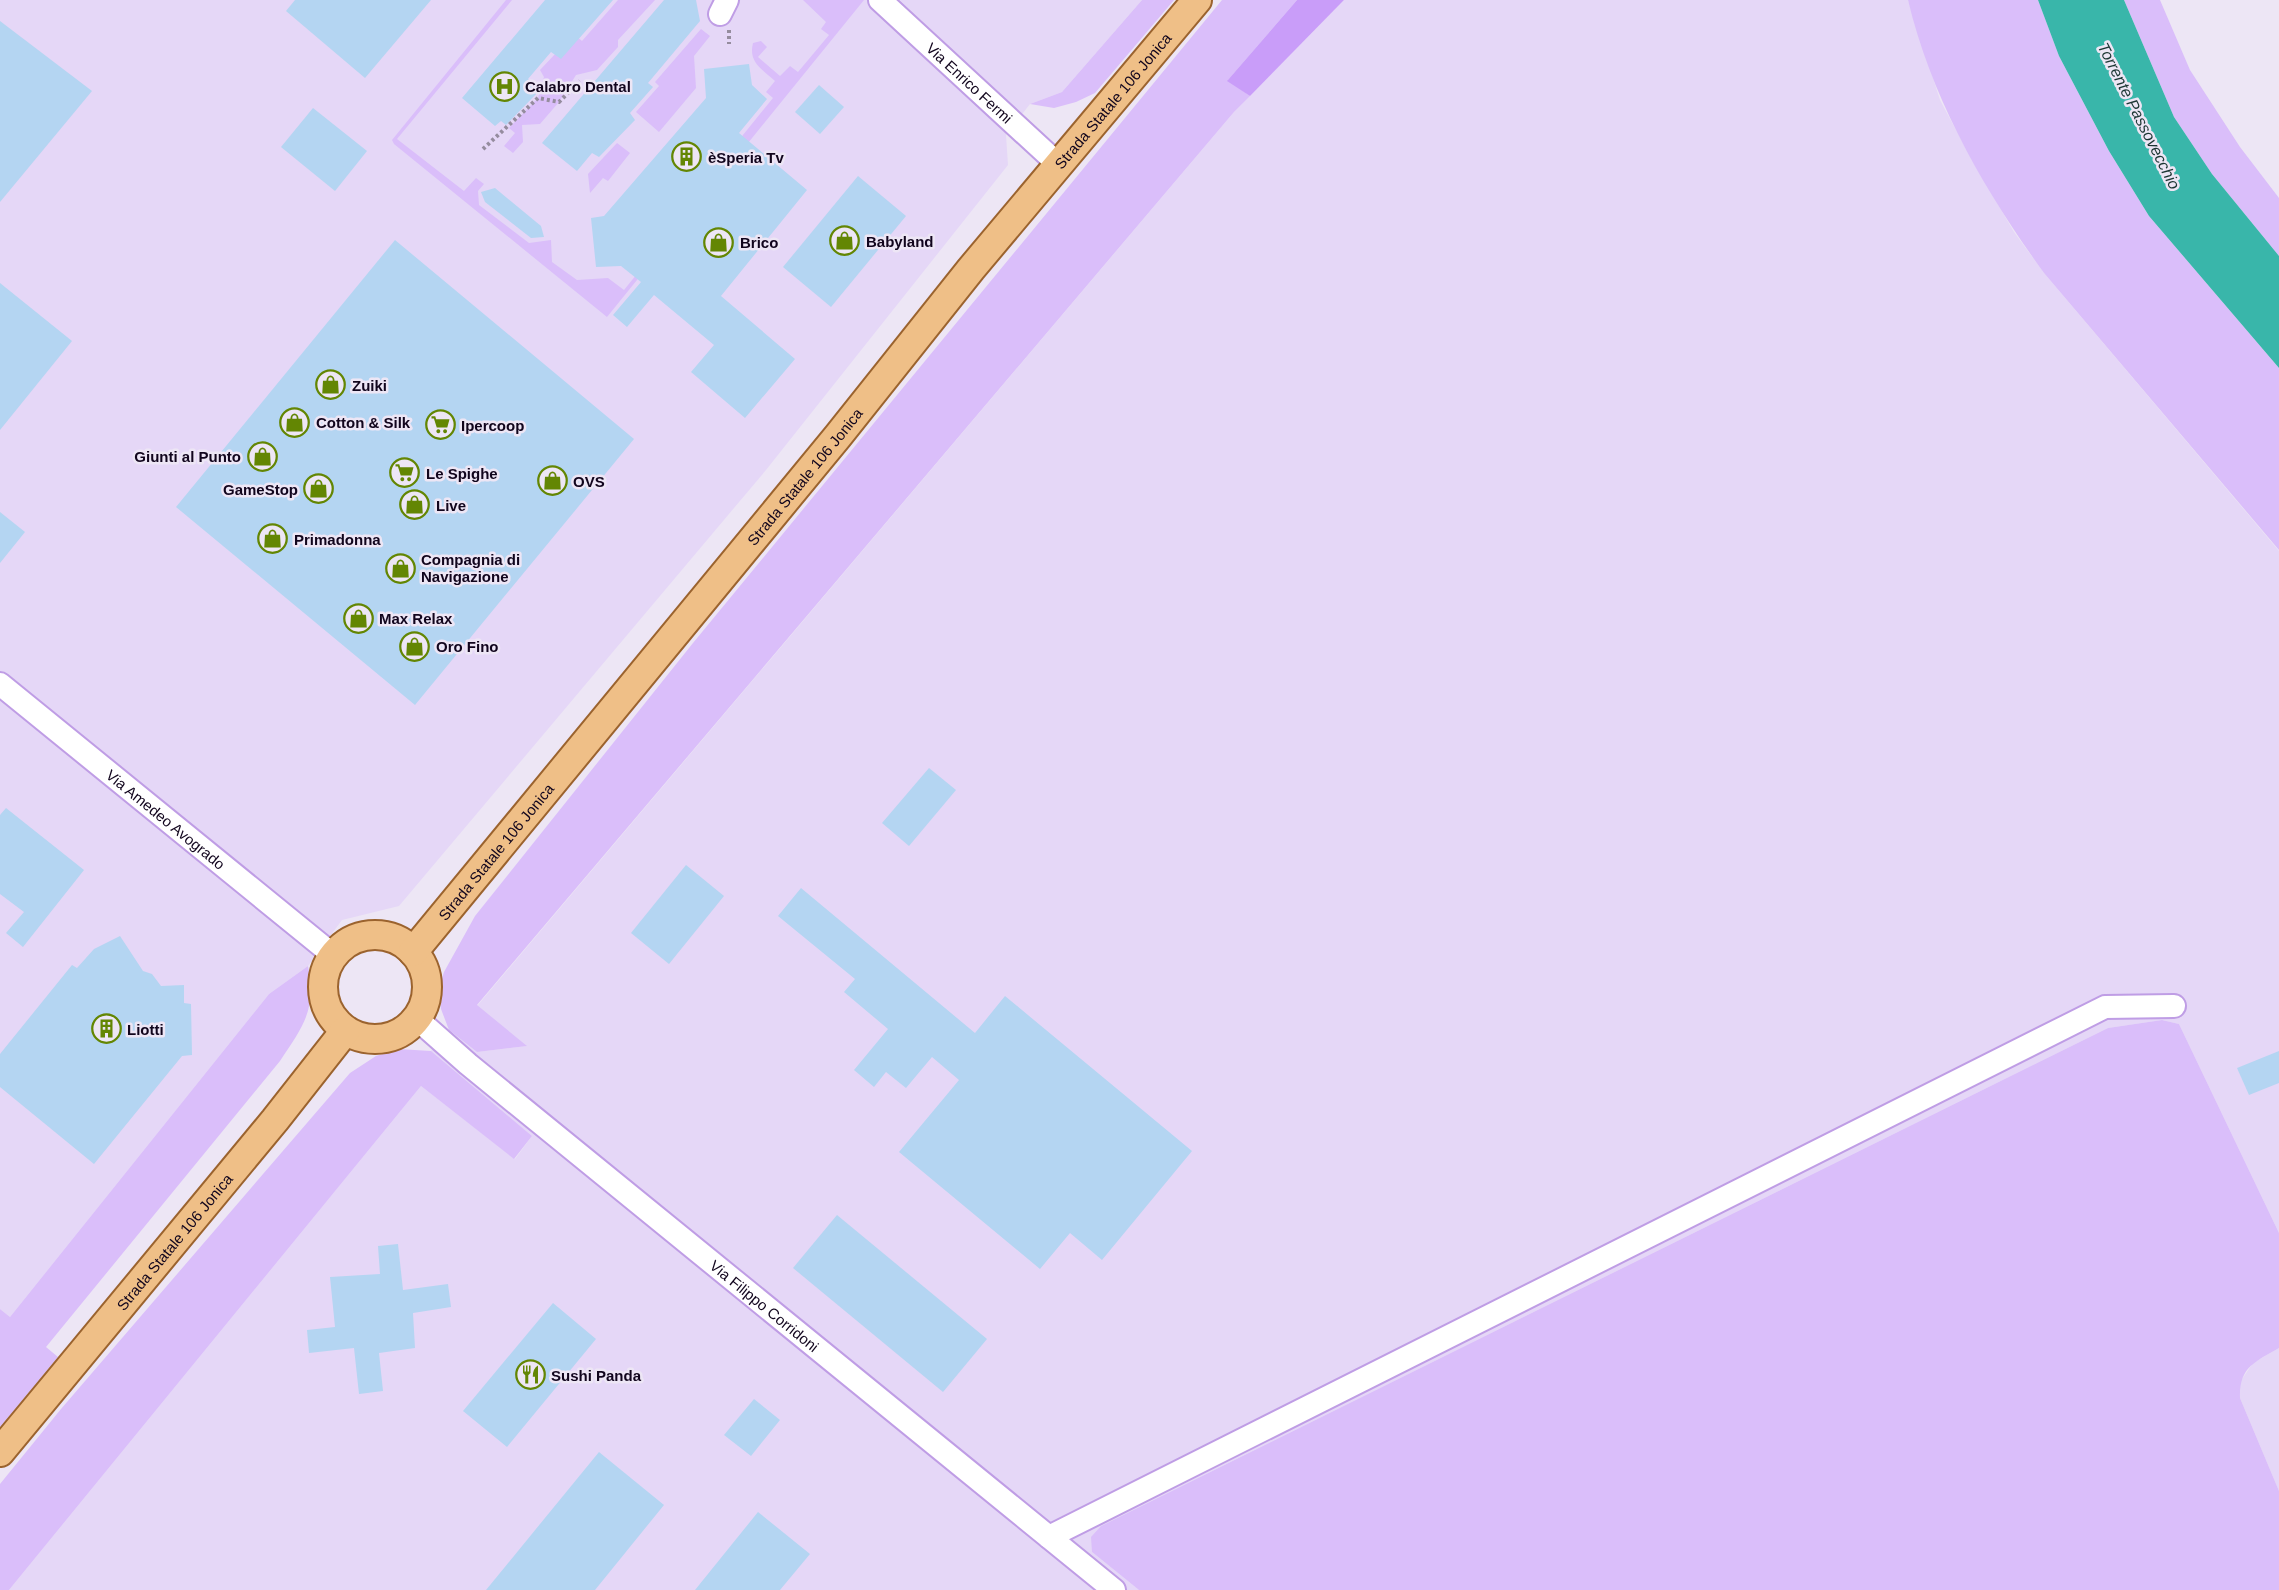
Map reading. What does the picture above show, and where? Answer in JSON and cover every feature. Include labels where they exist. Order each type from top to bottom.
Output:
[{"type":"main road","name":"Strada Statale 106 Jonica","points":[[413,952],[838,436],[971,269],[1197,0]]},
{"type":"main road","points":[[376,935],[392,938],[413,952],[425,974],[427,992],[422,1010],[412,1024],[397,1035],[380,1039],[362,1038],[345,1030],[333,1018],[325,1003],[322,987],[325,970],[333,956],[345,944],[360,937],[376,935]]},
{"type":"main road","name":"Strada Statale 106 Jonica","points":[[0,1452],[275,1120],[345,1030]]},
{"type":"street","name":"Via Enrico Fermi","points":[[880,0],[1059,165]]},
{"type":"street","name":"Via Amedeo Avogrado","points":[[0,684],[333,956]]},
{"type":"street","points":[[1049,1537],[2105,1007],[2175,1006]]},
{"type":"street","name":"Via Filippo Corridoni","points":[[416,1018],[468,1064],[1114,1590]]},
{"type":"path","points":[[725,16],[729,44]]},
{"type":"path","points":[[483,149],[538,98],[560,102],[580,81]]},
{"type":"shaded area","points":[[0,0],[1142,0],[1062,92],[1030,104],[1006,135],[1008,165],[766,470],[399,906],[342,920],[308,966],[269,994],[10,1317],[0,1309]]},
{"type":"shaded area","points":[[506,0],[512,0],[397,139],[464,191],[476,178],[484,184],[478,191],[479,205],[529,243],[551,240],[552,262],[577,280],[608,278],[624,290],[683,217],[679,214],[773,98],[766,92],[775,81],[754,60],[753,43],[761,41],[767,47],[758,57],[780,76],[790,66],[798,72],[829,35],[821,29],[826,22],[803,0],[864,0],[607,317],[394,144],[392,140]]},
{"type":"shaded area","points":[[618,0],[655,0],[618,40],[618,47],[597,70],[576,75],[559,102],[540,124],[522,125],[523,142],[513,153],[504,146],[515,133],[509,128],[538,98],[544,77],[540,70],[574,34],[582,41]]},
{"type":"shaded area","points":[[1142,0],[1174,0],[1095,93],[1076,102],[1054,108],[1030,104],[1062,92]]},
{"type":"shaded area","points":[[1222,0],[1297,0],[1228,80],[1250,96],[1234,112],[477,1005],[527,1046],[477,1052],[449,1030],[441,1009],[438,991],[444,972],[475,916],[693,643]]},
{"type":"shaded area","points":[[1297,0],[1344,0],[1250,96],[1227,81]]},
{"type":"shaded area","points":[[1344,0],[1908,0],[1940,100],[2014,232],[2044,273],[2279,551],[2279,1233],[2179,1024],[2162,1020],[2108,1028],[1101,1526],[1092,1552],[1139,1590],[9,1590],[421,1086],[515,1159],[532,1136],[431,1051],[449,1030],[477,1052],[526,1046],[477,1006],[1234,112]]},
{"type":"shaded area","points":[[1908,0],[2038,0],[2059,56],[2109,151],[2149,216],[2279,368],[2279,550],[2044,273],[2022,242],[1981,177],[1946,108],[1918,37]]},
{"type":"shaded area","points":[[2124,0],[2160,0],[2190,70],[2240,147],[2279,198],[2279,256],[2212,174],[2174,117]]},
{"type":"shaded area","points":[[701,29],[710,36],[694,56],[696,88],[659,132],[636,112],[659,86],[655,82]]},
{"type":"shaded area","points":[[617,143],[630,153],[608,181],[603,178],[590,193],[588,174]]},
{"type":"shaded area","points":[[308,966],[311,994],[306,1017],[280,1061],[46,1347],[58,1357],[0,1427],[0,1309],[10,1317],[269,994]]},
{"type":"shaded area","points":[[2162,1020],[2179,1024],[2279,1233],[2279,1348],[2256,1362],[2246,1372],[2242,1379],[2240,1398],[2279,1491],[2279,1590],[1139,1590],[1092,1552],[1091,1537],[1101,1526],[2108,1028]]},
{"type":"shaded area","points":[[398,1049],[431,1051],[532,1136],[514,1159],[421,1086],[9,1590],[0,1590],[0,1484],[61,1409],[350,1073],[376,1056]]},
{"type":"shaded area","points":[[2279,1348],[2279,1491],[2240,1398],[2240,1382],[2253,1363]]},
{"type":"water","name":"Torrente Passovecchio","points":[[2038,0],[2124,0],[2174,117],[2212,174],[2279,256],[2279,368],[2149,216],[2109,151],[2059,56]]},
{"type":"building","points":[[295,0],[431,0],[365,78],[286,11]]},
{"type":"building","points":[[545,0],[613,0],[561,59],[551,52],[528,79],[540,90],[506,125],[501,121],[495,126],[462,98]]},
{"type":"building","points":[[664,0],[696,0],[700,21],[648,83],[653,87],[630,113],[635,120],[599,157],[592,153],[577,171],[542,143]]},
{"type":"building","points":[[0,21],[92,91],[0,202]]},
{"type":"building","points":[[749,64],[752,85],[767,99],[739,133],[807,190],[721,296],[795,359],[745,418],[691,372],[714,345],[654,295],[627,327],[613,315],[641,282],[621,266],[596,267],[591,218],[604,216],[706,98],[704,69]]},
{"type":"building","points":[[819,85],[844,107],[820,134],[795,112]]},
{"type":"building","points":[[313,108],[367,151],[335,191],[281,147]]},
{"type":"building","name":"Babyland","points":[[858,176],[906,216],[831,307],[783,267]]},
{"type":"building","points":[[495,188],[541,226],[544,237],[531,238],[485,202],[481,192]]},
{"type":"building","name":"Le Spighe","points":[[395,240],[634,439],[415,705],[176,507]]},
{"type":"building","points":[[0,283],[72,341],[0,430]]},
{"type":"building","points":[[0,512],[25,532],[0,563]]},
{"type":"building","points":[[929,768],[956,790],[909,846],[882,823]]},
{"type":"building","points":[[6,808],[84,870],[23,947],[6,933],[24,912],[0,894],[0,815]]},
{"type":"building","points":[[686,865],[724,896],[669,964],[631,933]]},
{"type":"building","points":[[801,888],[975,1033],[1005,996],[1192,1151],[1102,1260],[1070,1233],[1040,1269],[899,1152],[959,1080],[932,1057],[906,1088],[886,1072],[874,1087],[854,1070],[888,1029],[844,992],[855,979],[778,916]]},
{"type":"building","name":"Liotti","points":[[120,936],[143,971],[152,974],[161,986],[184,985],[184,1003],[191,1004],[192,1055],[182,1056],[94,1164],[0,1087],[0,1054],[72,965],[77,968],[94,949]]},
{"type":"building","points":[[2279,1051],[2279,1083],[2249,1095],[2237,1068]]},
{"type":"building","points":[[837,1215],[987,1339],[943,1392],[793,1268]]},
{"type":"building","points":[[398,1244],[403,1290],[448,1284],[451,1307],[413,1313],[415,1348],[379,1353],[383,1391],[359,1394],[354,1348],[309,1353],[307,1330],[335,1327],[330,1277],[380,1274],[378,1246]]},
{"type":"building","name":"Sushi Panda","points":[[553,1303],[596,1339],[507,1447],[463,1411]]},
{"type":"building","points":[[754,1399],[780,1420],[751,1456],[724,1435]]},
{"type":"building","points":[[599,1452],[664,1505],[595,1590],[486,1590]]},
{"type":"building","points":[[758,1512],[810,1554],[780,1590],[695,1590]]},
{"type":"place","name":"Calabro Dental","points":[[504,86]]},
{"type":"place","name":"èSperia Tv","points":[[687,157]]},
{"type":"place","name":"Babyland","points":[[845,241]]},
{"type":"place","name":"Brico","points":[[719,242]]},
{"type":"place","name":"Zuiki","points":[[331,385]]},
{"type":"place","name":"Cotton & Silk","points":[[295,422]]},
{"type":"place","name":"Ipercoop","points":[[440,425]]},
{"type":"place","name":"Giunti al Punto","points":[[262,456]]},
{"type":"place","name":"Le Spighe","points":[[405,473]]},
{"type":"place","name":"OVS","points":[[552,481]]},
{"type":"place","name":"GameStop","points":[[319,489]]},
{"type":"place","name":"Live","points":[[415,505]]},
{"type":"place","name":"Primadonna","points":[[273,539]]},
{"type":"place","name":"Compagnia di Navigazione","points":[[400,568]]},
{"type":"place","name":"Max Relax","points":[[358,618]]},
{"type":"place","name":"Oro Fino","points":[[415,646]]},
{"type":"place","name":"Liotti","points":[[106,1029]]},
{"type":"place","name":"Sushi Panda","points":[[530,1375]]}]
